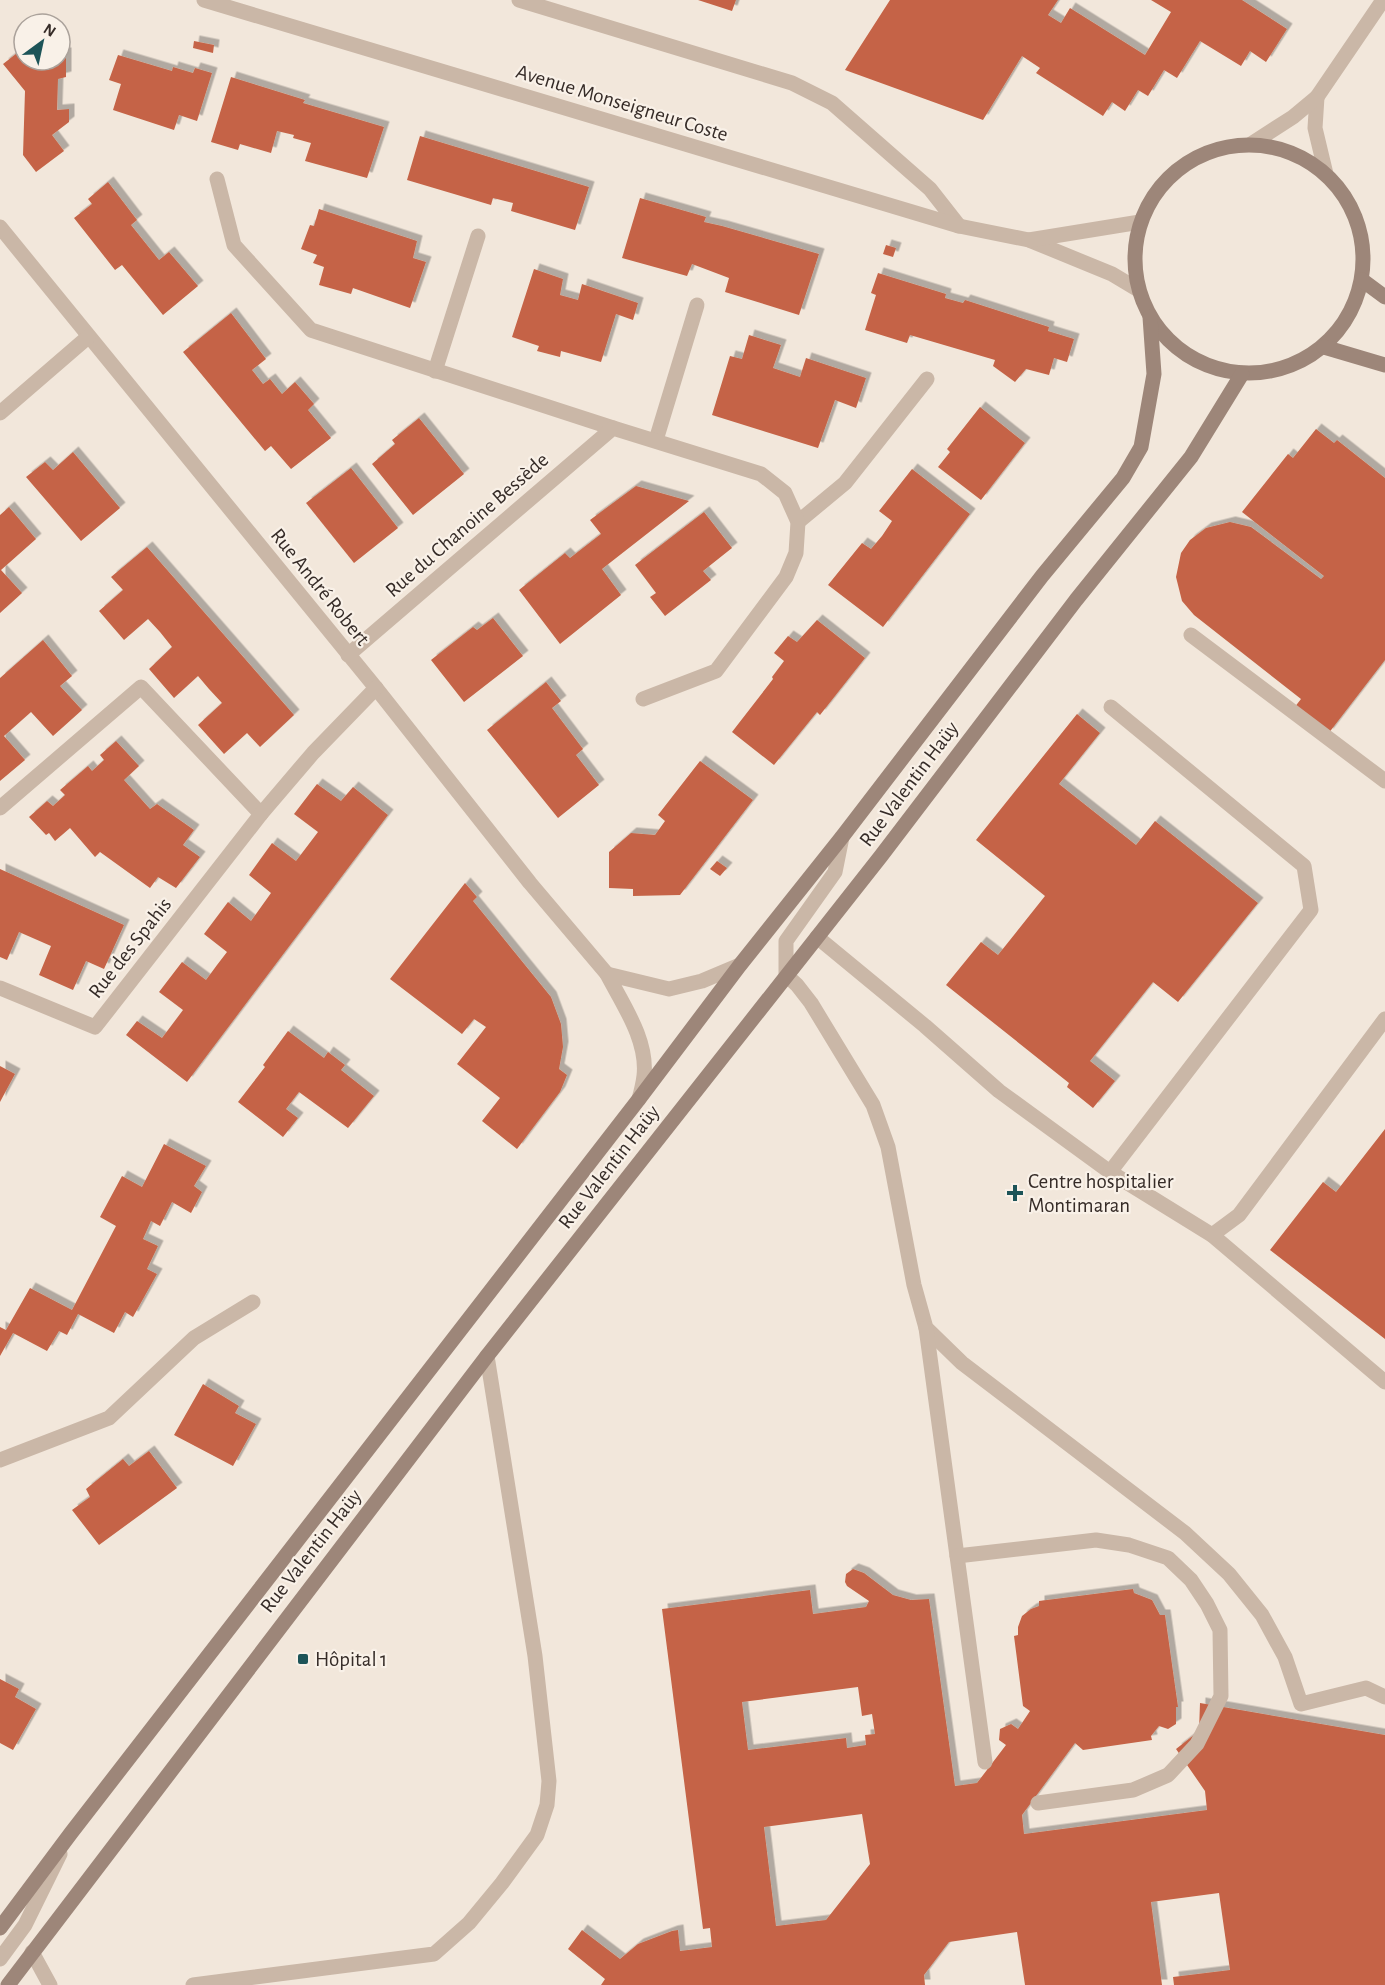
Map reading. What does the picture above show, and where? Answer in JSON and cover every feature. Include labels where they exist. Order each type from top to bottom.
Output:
[{"type":"street","name":"Avenue Monseigneur Coste","points":[[204,0],[959,226],[1029,240],[1112,274],[1137,289]]},
{"type":"street","points":[[519,0],[792,83],[832,103],[930,189],[959,226]]},
{"type":"street","points":[[1251,144],[1293,117],[1317,97],[1383,0]]},
{"type":"street","points":[[1317,97],[1315,128],[1326,174]]},
{"type":"street","points":[[1251,144],[1278,148],[1295,155],[1326,174],[1341,191],[1353,210],[1363,245],[1362,280],[1356,302],[1343,326],[1324,347],[1306,360],[1264,373],[1242,374],[1206,366],[1173,346],[1150,317],[1137,289],[1134,255],[1140,222],[1157,190],[1183,165],[1216,149],[1251,144]]},
{"type":"street","points":[[217,179],[234,245],[311,330],[761,474],[785,494],[798,522],[796,553],[786,577],[716,671],[643,699]]},
{"type":"street","name":"Avenue Monseigneur Coste","points":[[1029,240],[1140,222]]},
{"type":"street","name":"Rue André Robert","points":[[0,227],[376,688],[530,883],[607,974],[637,1031],[644,1075],[639,1099]]},
{"type":"street","points":[[435,371],[478,236]]},
{"type":"street","points":[[1362,280],[1385,297]]},
{"type":"street","points":[[656,440],[697,305]]},
{"type":"street","name":"Rue Valentin Haüy","points":[[0,1928],[740,965],[842,837],[1042,576],[1123,478],[1141,447],[1154,374],[1150,317]]},
{"type":"street","points":[[0,413],[88,337]]},
{"type":"street","points":[[1324,347],[1385,365]]},
{"type":"street","name":"Rue Valentin Haüy","points":[[8,1985],[488,1356],[817,938],[1076,600],[1191,457],[1242,374]]},
{"type":"street","points":[[798,522],[845,483],[927,379]]},
{"type":"street","name":"Rue du Chanoine Bessède","points":[[348,656],[613,428]]},
{"type":"street","points":[[1191,635],[1385,781]]},
{"type":"street","points":[[0,808],[141,687],[261,814]]},
{"type":"street","name":"Rue des Spahis","points":[[0,988],[95,1027],[261,814],[313,753],[376,688]]},
{"type":"street","points":[[1110,1172],[1311,910],[1304,866],[1111,706]]},
{"type":"street","points":[[842,837],[835,872],[786,941],[786,975],[811,1003],[873,1106],[888,1147],[912,1274],[926,1328],[985,1762]]},
{"type":"street","points":[[817,938],[999,1090],[1110,1172],[1212,1235],[1385,1382]]},
{"type":"street","points":[[607,974],[669,989],[702,981],[740,965]]},
{"type":"street","points":[[1212,1235],[1239,1215],[1385,1019]]},
{"type":"street","points":[[0,1460],[109,1418],[194,1338],[253,1302]]},
{"type":"street","points":[[926,1328],[962,1363],[1185,1533],[1229,1574],[1262,1615],[1285,1657],[1301,1704],[1366,1688],[1385,1697]]},
{"type":"street","points":[[193,1985],[434,1953],[469,1923],[537,1835],[547,1805],[549,1781],[535,1656],[488,1356]]},
{"type":"street","points":[[957,1556],[1096,1540],[1129,1545],[1168,1558],[1191,1580],[1220,1630],[1221,1696],[1197,1744],[1168,1774],[1133,1790],[1038,1803]]},
{"type":"street","points":[[0,1959],[25,1925],[71,1833]]},
{"type":"street","points":[[33,1952],[50,1985]]},
{"type":"building","points":[[698,0],[736,0],[732,11]]},
{"type":"building","points":[[890,0],[1058,0],[1048,15],[1061,23],[1070,8],[1145,55],[1171,12],[1151,0],[1242,0],[1287,29],[1266,62],[1250,51],[1241,66],[1200,41],[1177,78],[1164,70],[1148,96],[1138,90],[1125,111],[1112,102],[1103,116],[1036,73],[1040,68],[1022,56],[983,120],[845,70]]},
{"type":"building","points":[[194,41],[214,45],[213,53],[193,48]]},
{"type":"building","points":[[118,55],[172,71],[173,67],[193,73],[195,68],[212,73],[197,121],[179,115],[174,130],[113,110],[121,84],[109,80]]},
{"type":"building","points":[[12,57],[12,72],[66,72],[66,77],[58,79],[57,110],[69,109],[69,122],[52,135],[64,151],[36,172],[23,155],[25,91],[3,64]]},
{"type":"building","points":[[231,77],[305,100],[303,103],[384,127],[367,178],[305,161],[311,143],[293,138],[294,135],[277,131],[271,153],[240,144],[238,150],[211,142]]},
{"type":"building","points":[[420,136],[589,187],[575,230],[511,211],[513,203],[493,198],[491,205],[407,180]]},
{"type":"building","points":[[108,182],[137,220],[131,225],[159,260],[169,252],[198,286],[163,315],[122,265],[115,270],[74,218],[92,204],[88,199]]},
{"type":"building","points":[[640,198],[706,217],[704,222],[819,254],[799,315],[725,292],[729,278],[692,264],[687,276],[622,258]]},
{"type":"building","points":[[319,209],[417,241],[413,258],[426,262],[410,308],[353,288],[351,294],[319,285],[324,267],[313,263],[317,255],[301,249],[310,225],[314,226]]},
{"type":"building","points":[[886,245],[896,248],[893,257],[883,254]]},
{"type":"building","points":[[534,269],[563,279],[560,295],[578,300],[582,284],[638,303],[633,320],[616,314],[601,362],[561,351],[560,357],[537,351],[539,346],[512,337]]},
{"type":"building","points":[[878,273],[946,294],[945,298],[963,303],[965,300],[1049,327],[1048,331],[1074,339],[1067,362],[1054,358],[1049,375],[1026,369],[1015,382],[993,366],[995,360],[910,335],[907,343],[865,330],[876,295],[871,293]]},
{"type":"building","points":[[231,313],[266,359],[252,370],[263,384],[270,379],[282,394],[295,382],[314,404],[308,410],[331,438],[291,469],[271,446],[265,451],[183,352]]},
{"type":"building","points":[[749,335],[781,345],[773,368],[800,377],[806,358],[866,378],[856,408],[835,400],[818,448],[712,415],[730,356],[742,359]]},
{"type":"building","points":[[980,407],[1025,443],[981,500],[938,467],[950,452],[947,449]]},
{"type":"building","points":[[419,418],[464,474],[413,515],[372,464],[395,444],[392,440]]},
{"type":"building","points":[[1316,429],[1334,443],[1337,440],[1385,478],[1385,660],[1328,734],[1294,708],[1301,699],[1194,615],[1182,601],[1176,577],[1181,553],[1190,540],[1206,528],[1230,522],[1251,527],[1321,579],[1324,576],[1242,512],[1288,454],[1293,458]]},
{"type":"building","points":[[73,452],[120,508],[81,541],[26,477],[45,462],[53,470]]},
{"type":"building","points":[[351,468],[398,528],[354,563],[306,503]]},
{"type":"building","points":[[912,469],[970,514],[883,627],[828,585],[862,543],[871,549],[882,536],[892,521],[879,511]]},
{"type":"building","points":[[636,486],[689,501],[602,569],[621,595],[560,644],[519,590],[565,553],[570,558],[601,534],[590,520]]},
{"type":"building","points":[[9,507],[36,539],[1,570],[22,593],[0,613],[0,515]]},
{"type":"building","points":[[704,512],[732,548],[703,571],[711,580],[665,616],[650,597],[656,593],[635,565]]},
{"type":"building","points":[[147,547],[294,715],[260,747],[247,733],[224,754],[198,725],[222,703],[198,676],[174,698],[149,669],[172,647],[160,632],[148,619],[124,640],[99,611],[123,590],[111,577]]},
{"type":"building","points":[[493,618],[523,656],[464,702],[431,660],[473,627],[477,630]]},
{"type":"building","points":[[817,620],[865,658],[820,715],[817,712],[774,765],[732,732],[784,661],[774,653],[788,636],[797,642]]},
{"type":"building","points":[[43,640],[72,676],[60,686],[82,710],[53,736],[31,712],[4,736],[25,760],[0,781],[0,678]]},
{"type":"building","points":[[546,682],[561,701],[552,708],[583,749],[576,755],[599,785],[558,818],[487,730]]},
{"type":"building","points":[[1077,714],[1100,733],[1059,784],[1136,845],[1155,821],[1258,903],[1178,1002],[1153,982],[1090,1061],[1115,1081],[1093,1108],[1067,1087],[1069,1083],[946,985],[981,942],[998,955],[1045,896],[976,840]]},
{"type":"building","points":[[116,741],[139,766],[124,780],[150,809],[157,804],[194,830],[183,845],[200,857],[176,888],[158,877],[150,888],[100,852],[95,857],[70,828],[55,841],[49,833],[46,835],[29,817],[47,801],[53,806],[65,795],[60,790],[88,766],[92,771],[104,760],[100,755]]},
{"type":"building","points":[[700,761],[753,800],[680,895],[633,896],[633,889],[609,888],[609,852],[631,833],[655,835],[665,821],[658,815]]},
{"type":"building","points":[[317,784],[341,801],[353,787],[388,815],[187,1082],[126,1035],[137,1021],[162,1038],[183,1010],[159,992],[182,962],[206,980],[227,952],[204,934],[228,902],[251,921],[271,893],[249,875],[272,843],[296,861],[318,832],[294,814]]},
{"type":"building","points":[[717,861],[727,868],[720,876],[710,869]]},
{"type":"building","points":[[0,869],[124,925],[104,969],[86,961],[73,990],[39,975],[51,946],[19,932],[7,960],[0,957]]},
{"type":"building","points":[[465,883],[477,897],[473,901],[551,997],[561,1024],[563,1047],[559,1069],[567,1075],[560,1092],[517,1149],[482,1121],[500,1098],[457,1064],[486,1027],[474,1019],[462,1034],[390,979]]},
{"type":"building","points":[[288,1031],[324,1058],[328,1052],[345,1065],[341,1070],[374,1096],[348,1128],[299,1092],[286,1109],[298,1118],[283,1137],[238,1102],[265,1067],[263,1065]]},
{"type":"building","points":[[0,1066],[15,1074],[0,1102]]},
{"type":"building","points":[[1385,1129],[1385,1339],[1270,1250],[1323,1182],[1336,1192]]},
{"type":"building","points":[[164,1144],[206,1166],[194,1186],[202,1192],[191,1213],[172,1202],[160,1226],[151,1221],[143,1239],[158,1246],[147,1269],[157,1274],[133,1317],[125,1312],[114,1333],[78,1314],[67,1335],[59,1331],[47,1351],[13,1333],[0,1356],[0,1327],[6,1330],[30,1288],[72,1310],[116,1226],[100,1217],[122,1176],[142,1187]]},
{"type":"building","points":[[203,1384],[239,1406],[235,1413],[256,1424],[233,1466],[174,1435]]},
{"type":"building","points":[[149,1451],[177,1488],[99,1545],[72,1510],[90,1497],[86,1489],[123,1459],[129,1466]]},
{"type":"building","points":[[853,1569],[864,1573],[893,1595],[911,1600],[929,1599],[955,1786],[977,1783],[1006,1745],[999,1740],[1000,1729],[1011,1724],[1018,1729],[1030,1711],[1023,1706],[1014,1636],[1018,1635],[1022,1616],[1039,1606],[1039,1601],[1133,1589],[1134,1593],[1152,1600],[1160,1615],[1165,1615],[1178,1707],[1176,1707],[1176,1724],[1168,1729],[1159,1726],[1151,1736],[1152,1740],[1083,1750],[1075,1743],[1022,1815],[1024,1834],[1207,1810],[1205,1791],[1176,1749],[1199,1731],[1200,1703],[1385,1735],[1385,1985],[1174,1985],[1173,1977],[1230,1970],[1219,1893],[1151,1902],[1162,1985],[1025,1985],[1017,1932],[949,1942],[924,1975],[925,1985],[601,1985],[605,1979],[568,1949],[582,1930],[620,1959],[638,1944],[678,1930],[680,1951],[712,1947],[710,1928],[703,1929],[662,1609],[810,1590],[813,1614],[866,1607],[869,1601],[847,1586],[846,1574]],"holes":[[[858,1687],[862,1716],[872,1714],[875,1734],[865,1735],[866,1745],[847,1748],[846,1738],[748,1750],[742,1702]],[[862,1814],[870,1864],[826,1920],[776,1926],[764,1827]]]},
{"type":"building","points":[[0,1679],[19,1689],[15,1697],[36,1709],[13,1750],[0,1743]]},
{"type":"place","name":"Centre hospitalier Montimaran","points":[[1015,1193]]},
{"type":"place","name":"Hôpital 1","points":[[303,1659]]}]
